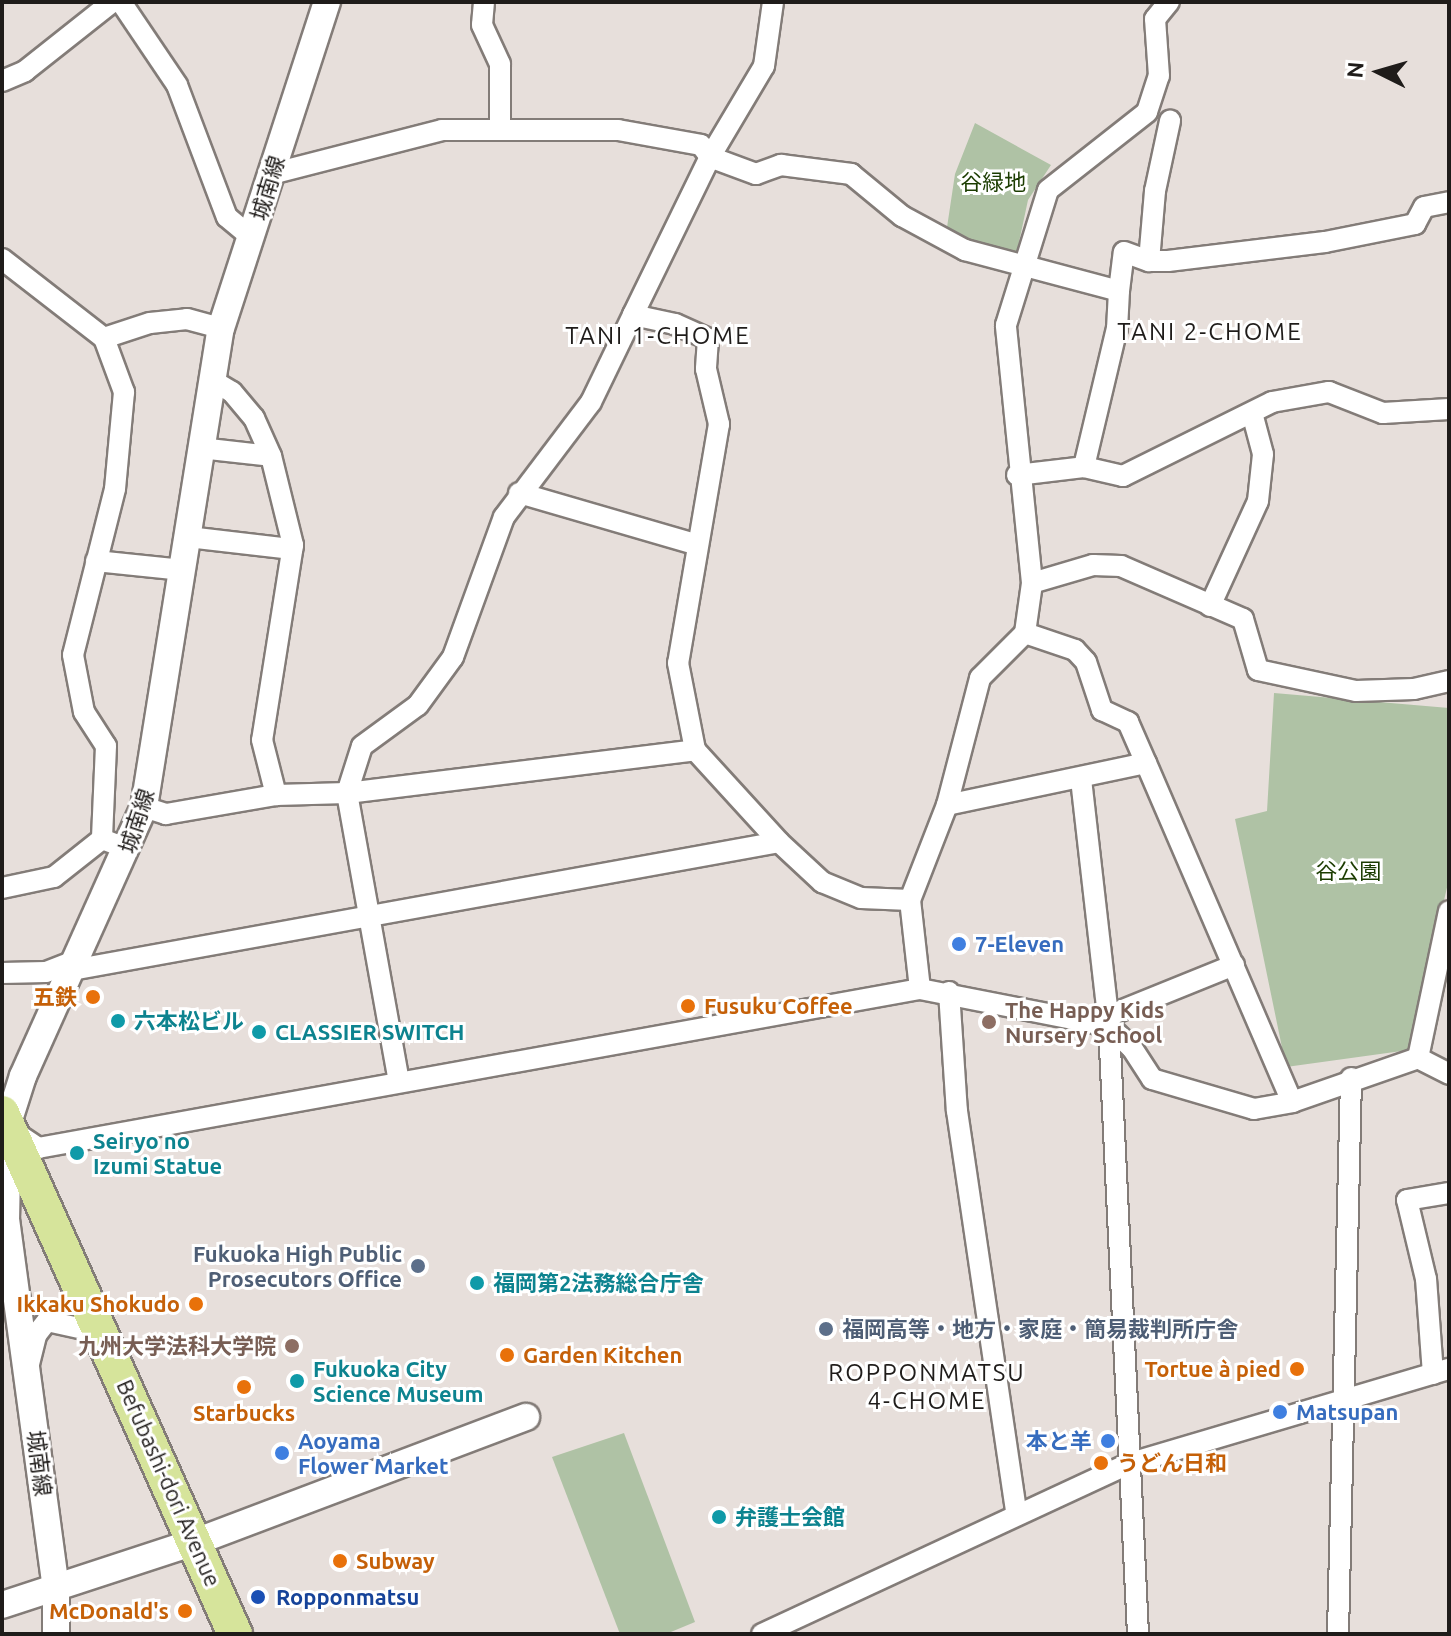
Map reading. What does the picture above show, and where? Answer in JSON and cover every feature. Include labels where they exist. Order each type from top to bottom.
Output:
[{"type":"highway","name":"Befubashi-dori Avenue","points":[[5,1118],[235,1634]]},
{"type":"street","points":[[2,81],[25,71],[112,2]]},
{"type":"street","points":[[121,2],[177,85],[227,217],[252,238]]},
{"type":"street","name":"城南線","points":[[56,1634],[56,1589],[28,1367],[9,1312],[4,1221],[5,1118],[128,849],[144,807],[221,328],[327,2]]},
{"type":"street","points":[[484,2],[482,25],[500,64],[500,127]]},
{"type":"street","points":[[399,1082],[367,918],[347,793],[362,746],[418,705],[453,657],[504,517],[519,493],[591,402],[710,157],[764,66],[773,2]]},
{"type":"street","points":[[920,989],[910,900],[947,805],[980,678],[1025,633],[1032,583],[1017,475],[1006,325],[1021,267],[1048,190],[1147,112],[1159,76],[1155,19],[1169,2]]},
{"type":"street","points":[[1149,261],[1155,191],[1170,121]]},
{"type":"street","points":[[271,174],[442,130],[500,127],[618,130],[701,145],[710,157],[756,174],[781,165],[851,174],[914,223],[965,250],[1119,291]]},
{"type":"street","points":[[1084,467],[1117,328],[1124,252],[1149,261],[1325,242],[1415,224],[1424,207],[1449,202]]},
{"type":"street","points":[[2,259],[104,338],[124,392],[123,437],[73,655],[84,712],[106,746],[102,839],[54,877],[2,888]]},
{"type":"street","points":[[633,315],[675,324],[708,339],[706,369],[719,424],[678,663],[695,750],[779,842],[822,882],[861,898],[910,900]]},
{"type":"street","points":[[104,338],[150,323],[187,319],[221,328]]},
{"type":"street","points":[[212,380],[232,392],[254,418],[271,456],[292,549],[262,740],[276,795]]},
{"type":"street","points":[[1017,475],[1084,467],[1123,476],[1272,402],[1329,392],[1383,413],[1449,409]]},
{"type":"street","points":[[1210,606],[1258,501],[1263,454],[1252,413]]},
{"type":"street","points":[[200,448],[271,456]]},
{"type":"street","points":[[519,493],[698,545]]},
{"type":"street","points":[[188,537],[292,549]]},
{"type":"street","points":[[96,561],[183,570]]},
{"type":"street","points":[[1032,583],[1093,565],[1121,566],[1243,619],[1258,670],[1356,691],[1414,689],[1449,681]]},
{"type":"street","points":[[1025,633],[1075,650],[1086,662],[1102,710],[1128,722],[1292,1102]]},
{"type":"street","points":[[144,807],[166,814],[276,795],[347,793],[695,750]]},
{"type":"street","points":[[947,805],[1146,763]]},
{"type":"street","points":[[1081,779],[1108,1021],[1138,1634]]},
{"type":"street","points":[[102,839],[128,849]]},
{"type":"street","points":[[2,973],[46,972],[367,918],[779,842]]},
{"type":"street","points":[[1418,1058],[1449,911]]},
{"type":"street","points":[[5,1118],[38,1148],[920,989],[1108,1021],[1234,965]]},
{"type":"street","points":[[949,992],[957,1111],[1017,1515]]},
{"type":"street","points":[[1108,1021],[1132,1048],[1152,1079],[1254,1109],[1292,1102],[1351,1078],[1418,1058],[1449,1074]]},
{"type":"street","points":[[1338,1634],[1351,1078]]},
{"type":"street","points":[[762,1634],[1131,1463],[1441,1372],[1426,1279],[1407,1200],[1449,1193]]},
{"type":"street","points":[[28,1367],[36,1335],[47,1321],[102,1333]]},
{"type":"street","points":[[2,1605],[195,1542],[526,1417]]},
{"type":"green space","name":"谷緑地","points":[[975,123],[1051,165],[1028,200],[1016,256],[946,234],[955,174]]},
{"type":"green space","name":"谷公園","points":[[1274,693],[1449,708],[1449,879],[1409,1050],[1286,1067],[1235,819],[1267,811]]},
{"type":"green space","points":[[624,1433],[695,1622],[666,1634],[620,1634],[552,1457]]},
{"type":"place","name":"7-Eleven","points":[[959,944]]},
{"type":"place","name":"五鉄","points":[[93,997]]},
{"type":"place","name":"Fusuku Coffee","points":[[688,1006]]},
{"type":"place","name":"六本松ビル","points":[[118,1021]]},
{"type":"place","name":"The Happy Kids Nursery School","points":[[989,1022]]},
{"type":"place","name":"CLASSIER SWITCH","points":[[259,1032]]},
{"type":"place","name":"Seiryo no Izumi Statue","points":[[77,1153]]},
{"type":"place","name":"Fukuoka High Public Prosecutors Office","points":[[418,1266]]},
{"type":"place","name":"福岡第2法務総合庁舎","points":[[477,1283]]},
{"type":"place","name":"Ikkaku Shokudo","points":[[196,1304]]},
{"type":"place","name":"福岡高等・地方・家庭・簡易裁判所庁舎","points":[[826,1329]]},
{"type":"place","name":"九州大学法科大学院","points":[[292,1346]]},
{"type":"place","name":"Garden Kitchen","points":[[507,1355]]},
{"type":"place","name":"Tortue à pied","points":[[1297,1369]]},
{"type":"place","name":"Fukuoka City Science Museum","points":[[297,1381]]},
{"type":"place","name":"Starbucks","points":[[244,1387]]},
{"type":"place","name":"Matsupan","points":[[1280,1412]]},
{"type":"place","name":"本と羊","points":[[1108,1441]]},
{"type":"place","name":"Aoyama Flower Market","points":[[282,1453]]},
{"type":"place","name":"うどん日和","points":[[1101,1463]]},
{"type":"place","name":"弁護士会館","points":[[719,1517]]},
{"type":"place","name":"Subway","points":[[340,1561]]},
{"type":"place","name":"Ropponmatsu","points":[[258,1597]]},
{"type":"place","name":"McDonald's","points":[[185,1611]]},
{"type":"district","name":"TANI 2-CHOME","points":[[1210,332]]},
{"type":"district","name":"TANI 1-CHOME","points":[[658,336]]},
{"type":"district","name":"ROPPONMATSU 4-CHOME","points":[[927,1387]]}]
